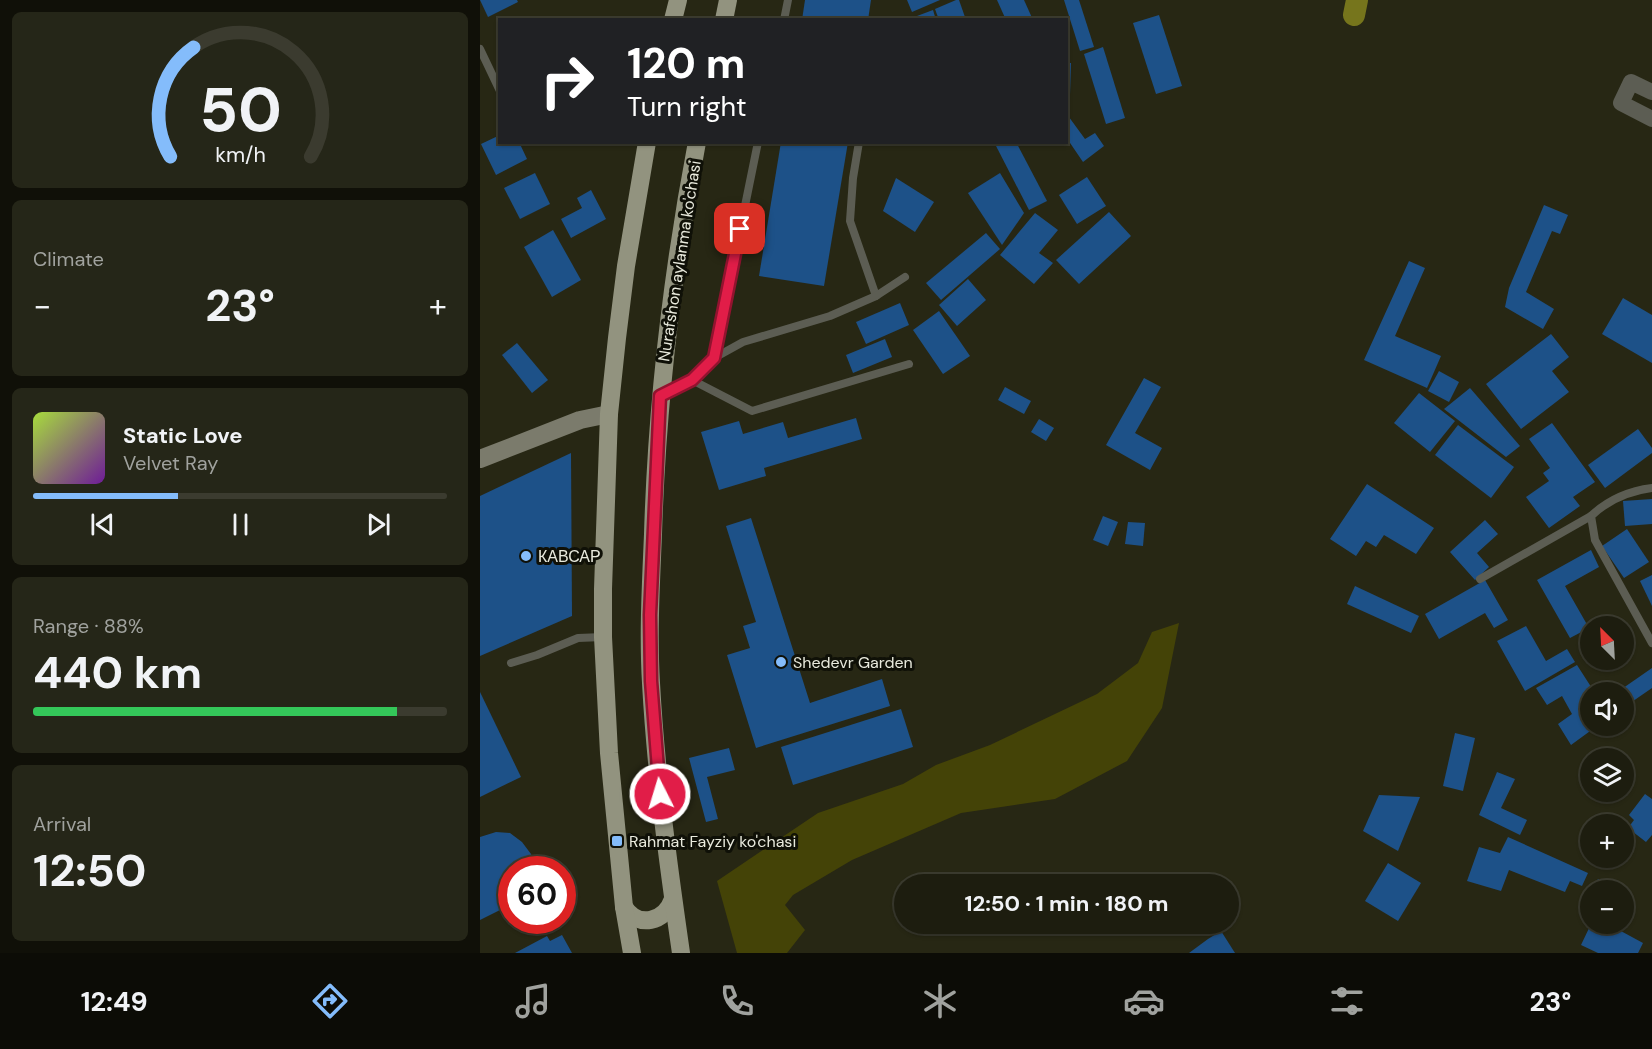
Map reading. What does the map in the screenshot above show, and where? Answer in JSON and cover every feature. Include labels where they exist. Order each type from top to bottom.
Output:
[{"type":"main road","points":[[674,18],[678,0]]},
{"type":"main road","points":[[724,18],[728,0]]},
{"type":"main road","points":[[632,953],[624,907],[609,753],[603,637],[609,414],[626,266],[647,144]]},
{"type":"main road","name":"Nurafshon aylanma ko'chasi","points":[[681,953],[664,838],[651,681],[650,615],[660,396],[677,254],[697,144]]},
{"type":"main road","points":[[624,907],[635,918],[651,921],[666,913],[673,899]]},
{"type":"street","points":[[1652,92],[1631,82],[1621,103],[1652,118]]},
{"type":"street","points":[[480,459],[580,420],[609,414]]},
{"type":"lane","points":[[784,18],[788,0]]},
{"type":"lane","points":[[480,49],[498,87]]},
{"type":"lane","points":[[714,358],[758,144]]},
{"type":"lane","points":[[859,144],[853,178],[850,221],[876,296]]},
{"type":"lane","points":[[660,396],[692,380],[714,358],[743,342],[830,316],[876,296],[905,277]]},
{"type":"lane","points":[[692,380],[752,411],[909,364]]},
{"type":"lane","points":[[1480,579],[1591,516],[1610,500],[1635,490],[1652,488]]},
{"type":"lane","points":[[1591,516],[1595,540],[1652,643]]},
{"type":"lane","points":[[511,663],[578,638],[603,637]]},
{"type":"shaded area","points":[[1179,623],[1162,708],[1127,761],[1055,799],[961,813],[852,860],[793,895],[785,905],[805,930],[787,953],[737,953],[717,881],[818,813],[903,784],[936,765],[990,745],[1097,694],[1138,663],[1152,632]]},
{"type":"building","points":[[480,0],[517,0],[518,2],[488,17]]},
{"type":"building","points":[[805,0],[871,0],[868,18],[802,18]]},
{"type":"building","points":[[907,0],[940,0],[912,12]]},
{"type":"building","points":[[959,0],[965,18],[938,18],[935,9]]},
{"type":"building","points":[[997,0],[1024,0],[1032,18],[1005,18]]},
{"type":"building","points":[[1064,0],[1079,0],[1094,47],[1080,51]]},
{"type":"building","points":[[933,10],[935,18],[918,18],[917,16]]},
{"type":"building","points":[[1159,15],[1182,86],[1156,94],[1133,23]]},
{"type":"building","points":[[1103,47],[1125,118],[1106,124],[1084,54]]},
{"type":"building","points":[[1068,63],[1071,63],[1070,94],[1068,94]]},
{"type":"building","points":[[1068,116],[1085,139],[1095,133],[1104,146],[1083,162],[1068,140]]},
{"type":"building","points":[[498,136],[498,144],[520,144],[527,159],[496,175],[481,144]]},
{"type":"building","points":[[781,144],[848,144],[824,286],[759,276]]},
{"type":"building","points":[[995,144],[1017,144],[1047,201],[1029,210]]},
{"type":"building","points":[[535,173],[550,204],[520,219],[504,188]]},
{"type":"building","points":[[1000,173],[1024,213],[1002,245],[968,193]]},
{"type":"building","points":[[1087,177],[1106,206],[1077,224],[1059,195]]},
{"type":"building","points":[[896,178],[934,202],[915,232],[883,211]]},
{"type":"building","points":[[591,190],[606,219],[571,238],[561,219],[582,208],[577,198]]},
{"type":"building","points":[[1544,205],[1568,215],[1560,234],[1552,231],[1526,292],[1554,309],[1543,329],[1505,307],[1509,288]]},
{"type":"building","points":[[1109,212],[1131,236],[1079,284],[1056,260]]},
{"type":"building","points":[[1035,213],[1058,230],[1039,253],[1053,263],[1034,284],[1000,255]]},
{"type":"building","points":[[553,230],[581,280],[552,297],[524,247]]},
{"type":"building","points":[[986,233],[1000,249],[941,300],[926,283]]},
{"type":"building","points":[[1409,261],[1425,268],[1395,336],[1441,356],[1427,388],[1364,360]]},
{"type":"building","points":[[968,279],[986,300],[957,326],[939,305]]},
{"type":"building","points":[[1623,298],[1652,315],[1652,363],[1602,334]]},
{"type":"building","points":[[900,303],[909,325],[866,344],[856,322]]},
{"type":"building","points":[[939,311],[970,356],[943,374],[913,330]]},
{"type":"building","points":[[1551,334],[1569,357],[1552,371],[1569,392],[1521,429],[1486,384]]},
{"type":"building","points":[[885,339],[892,357],[853,373],[846,355]]},
{"type":"building","points":[[517,343],[548,380],[532,393],[502,355]]},
{"type":"building","points":[[1439,371],[1459,382],[1449,402],[1428,391]]},
{"type":"building","points":[[1144,378],[1161,387],[1135,433],[1162,448],[1150,470],[1106,445]]},
{"type":"building","points":[[1005,387],[1031,401],[1024,414],[998,400]]},
{"type":"building","points":[[1470,388],[1520,446],[1506,457],[1444,409]]},
{"type":"building","points":[[1419,393],[1455,421],[1430,452],[1394,423]]},
{"type":"building","points":[[856,418],[862,439],[764,468],[766,476],[719,490],[701,432],[739,421],[743,434],[783,422],[788,438]]},
{"type":"building","points":[[1039,419],[1054,428],[1046,441],[1031,432]]},
{"type":"building","points":[[1552,423],[1595,482],[1573,497],[1580,506],[1549,528],[1526,497],[1549,481],[1543,473],[1550,468],[1529,439]]},
{"type":"building","points":[[1458,425],[1514,467],[1491,498],[1435,455]]},
{"type":"building","points":[[1638,429],[1652,448],[1652,453],[1605,488],[1588,465]]},
{"type":"building","name":"КАВСАР","points":[[571,453],[572,616],[480,656],[480,496]]},
{"type":"building","points":[[1367,484],[1434,528],[1416,554],[1384,535],[1376,547],[1366,541],[1356,556],[1330,539]]},
{"type":"building","points":[[1652,499],[1652,524],[1625,526],[1623,501]]},
{"type":"building","points":[[1103,516],[1118,522],[1108,546],[1093,540]]},
{"type":"building","points":[[751,518],[810,703],[882,679],[890,706],[756,748],[727,655],[750,648],[743,626],[756,622],[726,526]]},
{"type":"building","points":[[1485,520],[1498,534],[1477,553],[1489,567],[1475,580],[1450,552]]},
{"type":"building","points":[[1128,522],[1145,523],[1143,546],[1125,544]]},
{"type":"building","points":[[1627,529],[1649,562],[1624,578],[1602,546]]},
{"type":"building","points":[[1591,550],[1599,567],[1565,586],[1582,616],[1580,616],[1580,633],[1570,638],[1537,580]]},
{"type":"building","points":[[1652,575],[1652,606],[1640,581]]},
{"type":"building","points":[[1485,580],[1508,620],[1494,628],[1485,613],[1439,639],[1425,614]]},
{"type":"building","points":[[1355,586],[1419,616],[1411,633],[1347,604]]},
{"type":"building","points":[[1526,626],[1546,661],[1567,649],[1575,662],[1525,691],[1497,641]]},
{"type":"building","points":[[1577,665],[1588,682],[1580,682],[1580,736],[1583,736],[1571,745],[1558,724],[1572,714],[1562,696],[1547,705],[1536,688]]},
{"type":"building","points":[[1652,668],[1652,688],[1634,700],[1634,682],[1632,682]]},
{"type":"building","points":[[480,692],[521,777],[480,797]]},
{"type":"building","points":[[901,709],[913,747],[793,785],[781,747]]},
{"type":"building","points":[[1455,733],[1475,738],[1463,791],[1443,786]]},
{"type":"building","points":[[729,748],[735,770],[707,777],[718,819],[706,822],[689,758]]},
{"type":"building","points":[[1497,772],[1515,779],[1501,808],[1527,820],[1520,835],[1479,815]]},
{"type":"building","points":[[1645,794],[1652,799],[1652,835],[1646,842],[1634,833],[1634,814],[1630,814]]},
{"type":"building","points":[[1379,795],[1420,797],[1398,851],[1363,831]]},
{"type":"building","points":[[496,832],[510,833],[522,842],[532,856],[498,856],[498,911],[480,920],[480,837]]},
{"type":"building","points":[[1508,837],[1588,873],[1585,880],[1580,880],[1580,885],[1570,881],[1565,892],[1509,870],[1501,891],[1467,881],[1479,847],[1500,853]]},
{"type":"building","points":[[1388,863],[1421,883],[1398,921],[1365,901]]},
{"type":"building","points":[[1216,934],[1223,934],[1235,953],[1189,953]]},
{"type":"building","points":[[1586,934],[1626,934],[1643,943],[1638,953],[1598,953],[1581,945]]},
{"type":"building","points":[[562,935],[572,953],[515,953],[547,936],[550,941]]},
{"type":"waterway","points":[[1354,15],[1357,0]]},
{"type":"place","name":"КАВСАР","points":[[526,556]]},
{"type":"place","name":"Shedevr Garden","points":[[781,662]]},
{"type":"place","name":"Rahmat Fayziy ko'chasi","points":[[617,841]]},
{"type":"route","points":[[660,794],[651,681],[650,615],[654,482],[660,396],[692,380],[714,358],[740,229]]}]
